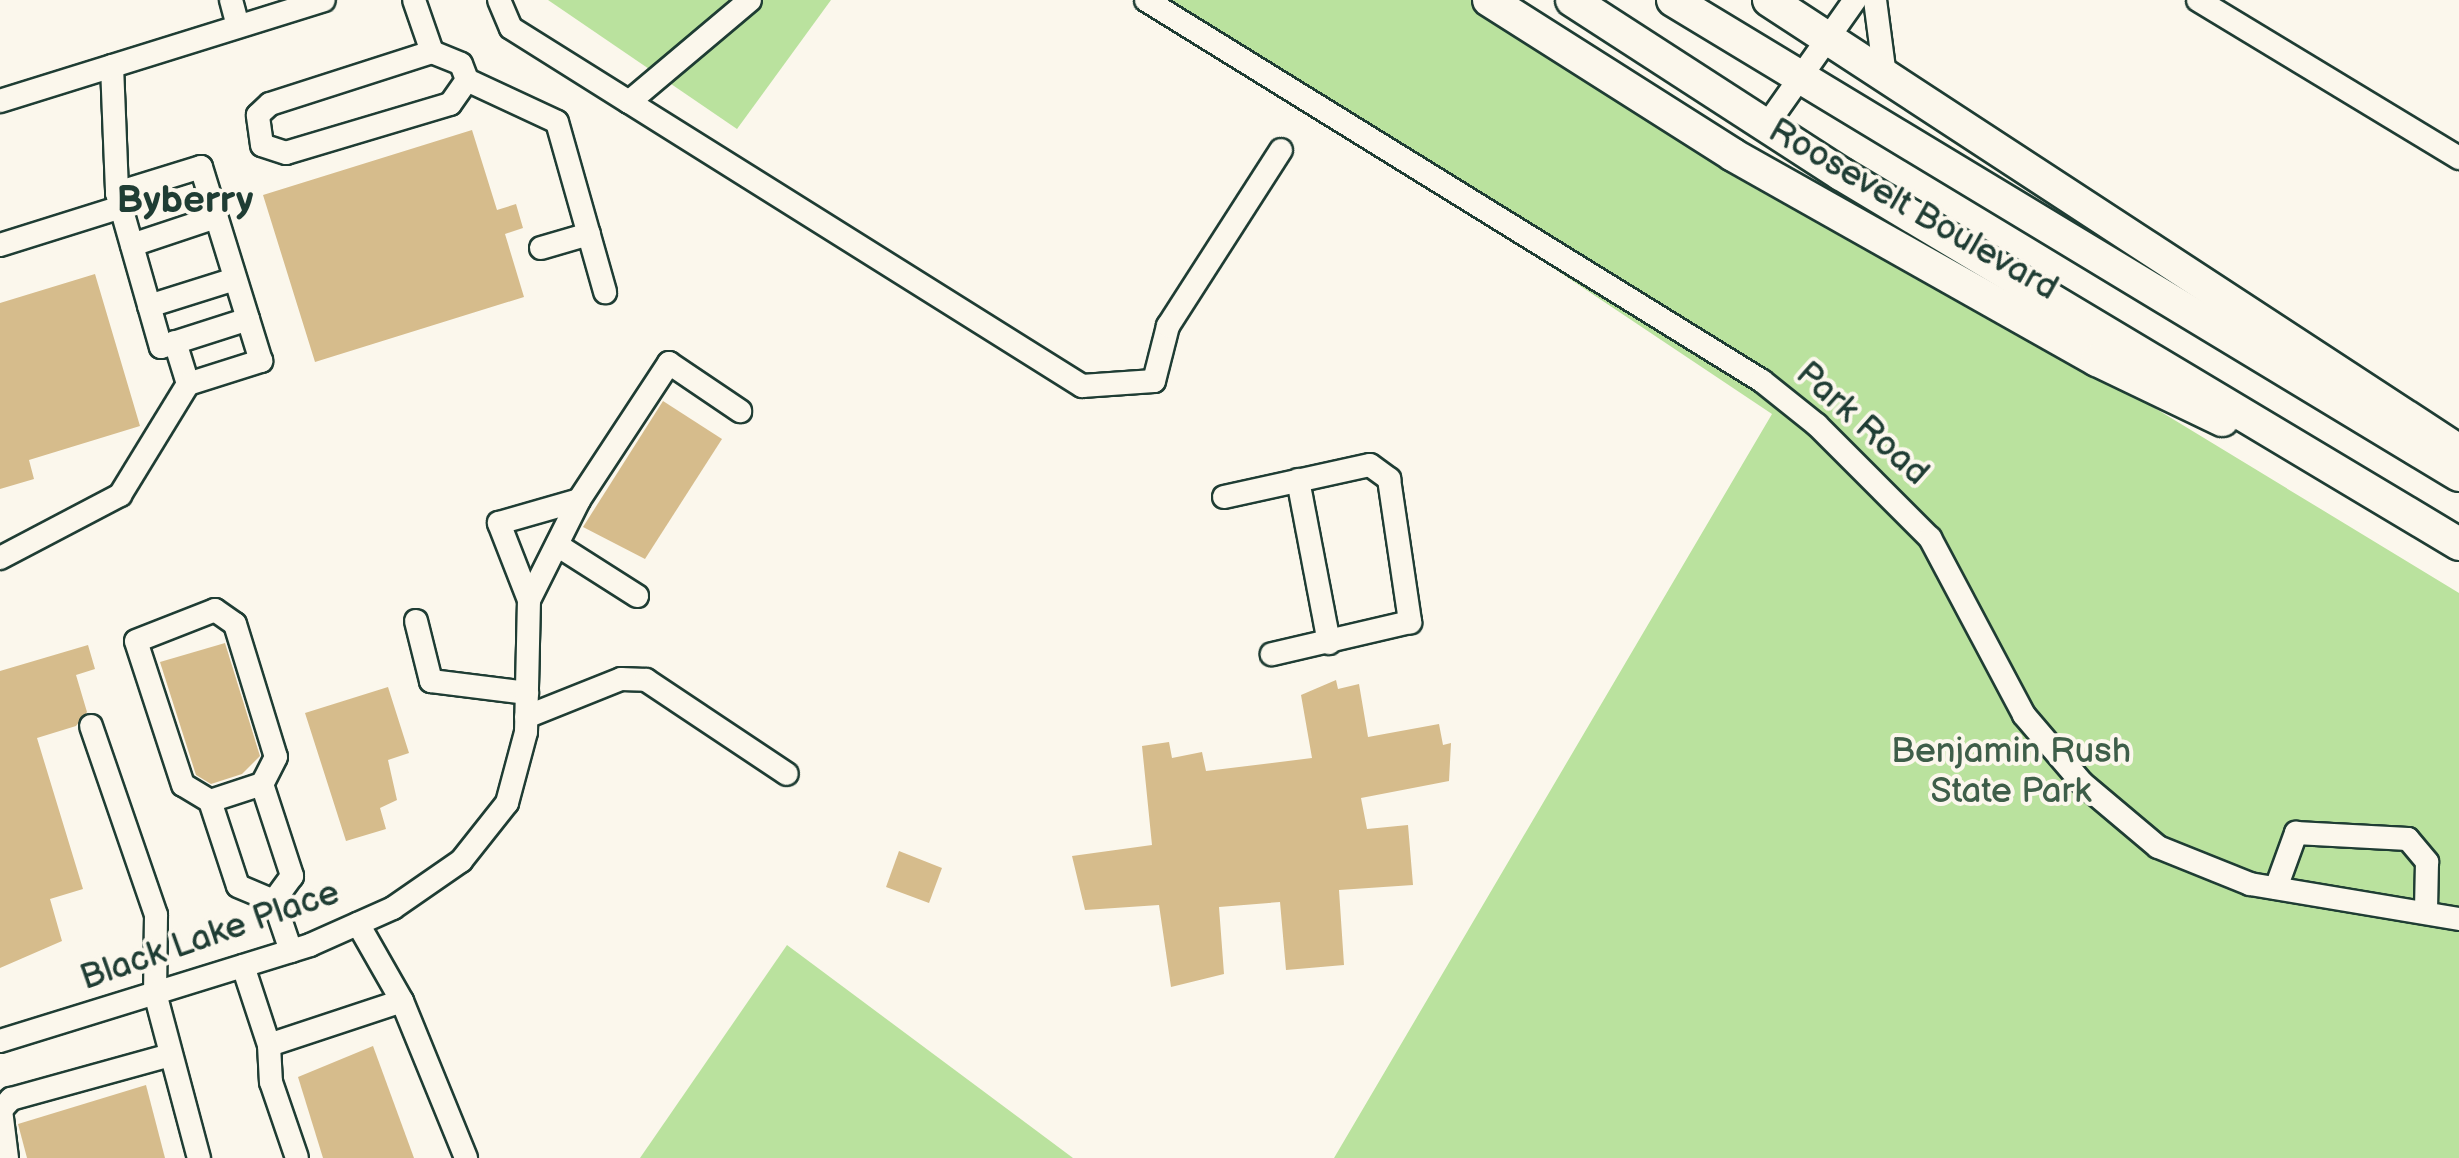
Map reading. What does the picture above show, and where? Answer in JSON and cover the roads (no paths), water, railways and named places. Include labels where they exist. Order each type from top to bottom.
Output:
[{"type":"highway","name":"Roosevelt Boulevard","points":[[1489,0],[1733,154],[2097,360],[2313,460]]},
{"type":"highway","name":"Roosevelt Boulevard","points":[[1572,0],[1766,126],[2313,460],[2459,544]]},
{"type":"highway","name":"Roosevelt Boulevard","points":[[1673,0],[1798,80],[2459,475]]},
{"type":"highway","points":[[1768,0],[2459,451]]},
{"type":"street","points":[[231,0],[238,26]]},
{"type":"street","points":[[0,100],[324,0]]},
{"type":"street","points":[[414,0],[432,52]]},
{"type":"street","points":[[499,0],[510,28],[1082,386],[1154,382],[1168,326],[1280,150]]},
{"type":"street","points":[[629,102],[750,0]]},
{"type":"street","name":"Park Road","points":[[1146,0],[1762,380],[1930,538],[2024,715],[2082,783],[2158,846],[2276,888],[2426,910],[2459,919]]},
{"type":"street","points":[[1766,126],[1855,0]]},
{"type":"street","points":[[1875,0],[1885,76]]},
{"type":"street","points":[[2198,0],[2459,158]]},
{"type":"street","points":[[467,80],[450,104],[286,153],[262,145],[258,115],[270,104],[432,52],[462,64],[467,80],[557,122],[605,292]]},
{"type":"street","points":[[112,66],[119,200],[161,347],[248,319]]},
{"type":"street","points":[[0,245],[201,167],[261,362],[188,384],[120,496],[0,558]]},
{"type":"street","points":[[132,245],[216,217]]},
{"type":"street","points":[[542,248],[589,234]]},
{"type":"street","points":[[149,306],[235,279]]},
{"type":"street","points":[[175,342],[188,384]]},
{"type":"street","points":[[529,600],[580,500],[669,362],[740,411]]},
{"type":"street","points":[[1224,496],[1370,466],[1390,479],[1410,622],[1272,654]]},
{"type":"street","points":[[1298,480],[1329,643]]},
{"type":"street","points":[[529,600],[498,523],[580,500]]},
{"type":"street","points":[[557,545],[636,596]]},
{"type":"street","name":"Black Lake Place","points":[[0,1041],[291,951],[358,924],[461,861],[507,802],[526,714],[529,600]]},
{"type":"street","points":[[210,801],[262,784],[276,757],[227,613],[143,632],[138,658],[182,785],[210,801],[238,886],[274,901],[291,951]]},
{"type":"street","points":[[416,621],[431,681],[526,714],[622,678],[646,680],[787,774]]},
{"type":"street","points":[[91,726],[156,915],[156,993],[167,1056],[199,1158]]},
{"type":"street","points":[[262,784],[292,876],[274,901]]},
{"type":"street","points":[[2276,888],[2296,833],[2408,839],[2427,862],[2426,910]]},
{"type":"street","points":[[358,924],[402,1001],[466,1158]]},
{"type":"street","points":[[243,966],[268,1045],[270,1082],[297,1158]]},
{"type":"street","points":[[268,1045],[402,1001]]},
{"type":"street","points":[[7,1158],[1,1110],[11,1100],[167,1056]]},
{"type":"district","name":"Byberry","points":[[185,201]]},
{"type":"park label","name":"Benjamin Rush State Park","points":[[2011,772]]}]
